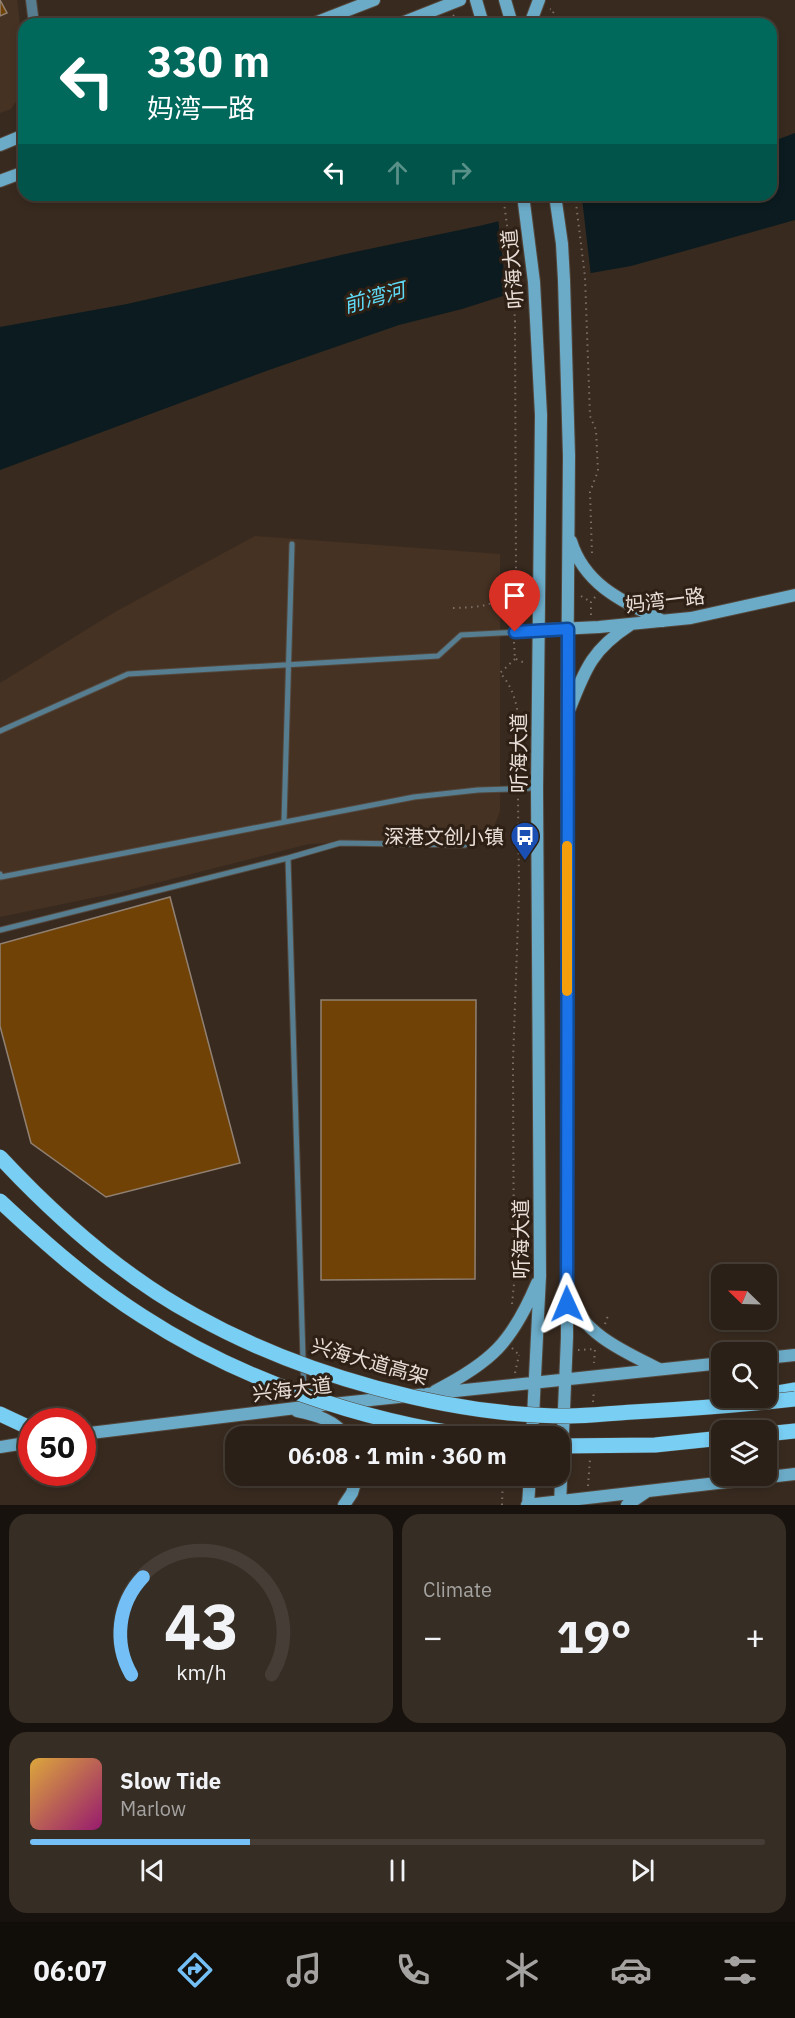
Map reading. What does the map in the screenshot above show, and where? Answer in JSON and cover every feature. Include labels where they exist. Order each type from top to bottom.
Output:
[{"type":"main road","points":[[328,18],[374,0]]},
{"type":"main road","points":[[414,18],[460,0]]},
{"type":"main road","points":[[476,0],[481,18]]},
{"type":"main road","points":[[505,0],[510,18]]},
{"type":"main road","points":[[532,18],[539,0]]},
{"type":"main road","points":[[0,145],[18,138]]},
{"type":"main road","points":[[0,181],[18,174]]},
{"type":"main road","name":"听海大道","points":[[524,201],[534,282],[541,415],[537,788],[540,1276],[533,1426]]},
{"type":"main road","points":[[556,201],[562,244],[569,428],[567,1287],[566,1380],[560,1503]]},
{"type":"main road","points":[[569,533],[574,551],[582,565],[602,589],[664,622]]},
{"type":"main road","name":"妈湾一路","points":[[538,630],[664,622],[716,614],[795,595]]},
{"type":"main road","points":[[567,718],[592,659],[602,646],[631,624]]},
{"type":"main road","name":"兴海大道高架","points":[[0,1157],[65,1222],[110,1260],[196,1317],[297,1362],[390,1391],[471,1407],[569,1416],[677,1410],[795,1399]]},
{"type":"main road","points":[[0,1201],[87,1277],[141,1316],[183,1341],[223,1361],[328,1403],[418,1426]]},
{"type":"main road","points":[[428,1394],[479,1366],[499,1348],[520,1321],[540,1276]]},
{"type":"main road","points":[[567,1287],[572,1302],[593,1330],[626,1353],[661,1370]]},
{"type":"main road","points":[[777,1356],[795,1354]]},
{"type":"main road","name":"兴海大道","points":[[96,1432],[304,1407],[711,1364]]},
{"type":"main road","points":[[777,1393],[795,1390]]},
{"type":"main road","points":[[677,1410],[711,1405]]},
{"type":"main road","points":[[287,1409],[322,1417],[335,1426]]},
{"type":"main road","points":[[0,1414],[18,1422]]},
{"type":"main road","points":[[777,1433],[795,1431]]},
{"type":"main road","points":[[570,1446],[655,1445],[711,1439]]},
{"type":"main road","points":[[1,1448],[18,1445]]},
{"type":"main road","points":[[529,1486],[527,1505],[560,1503],[795,1474]]},
{"type":"main road","points":[[344,1505],[354,1486]]},
{"type":"main road","points":[[627,1505],[648,1491]]},
{"type":"street","points":[[31,0],[33,18]]},
{"type":"lane","points":[[284,822],[292,544]]},
{"type":"lane","points":[[0,731],[128,674],[438,656],[461,635],[538,630]]},
{"type":"lane","points":[[0,874],[1,877],[414,797],[478,790],[537,788]]},
{"type":"lane","points":[[0,930],[340,843],[465,844]]},
{"type":"lane","points":[[288,858],[304,1407]]},
{"type":"path","points":[[551,18],[554,10]]},
{"type":"path","points":[[453,608],[489,606],[508,590],[516,574],[515,321],[511,256],[503,201]]},
{"type":"path","points":[[576,201],[582,244],[587,316],[590,416],[596,430],[598,471],[590,492],[591,550],[594,560]]},
{"type":"path","points":[[508,590],[523,604]]},
{"type":"path","points":[[510,1310],[514,1284],[513,1062],[519,892],[518,789],[516,700],[508,681],[500,673],[515,659]]},
{"type":"path","points":[[502,1505],[503,1486]]},
{"type":"shaded area","points":[[0,0],[17,0],[19,18],[18,99],[11,109],[0,113]]},
{"type":"shaded area","points":[[255,536],[500,554],[500,811],[490,837],[309,844],[121,892],[0,917],[0,683],[115,612]]},
{"type":"water","name":"前湾河","points":[[795,133],[795,220],[631,266],[557,279],[462,309],[399,325],[269,370],[0,470],[0,327],[127,304],[582,201],[777,201],[777,140]]},
{"type":"pier","points":[[569,201],[582,201],[591,276],[557,282],[507,298],[498,218]]},
{"type":"building","points":[[0,0],[7,13],[0,16]]},
{"type":"building","points":[[170,897],[240,1163],[106,1197],[31,1143],[0,1026],[0,944]]},
{"type":"building","points":[[321,1000],[476,1000],[475,1279],[321,1280]]},
{"type":"slow traffic","points":[[567,846],[567,991]]},
{"type":"place","name":"深港文创小镇","points":[[525,862]]},
{"type":"route","points":[[515,632],[568,629],[567,1304]]}]
